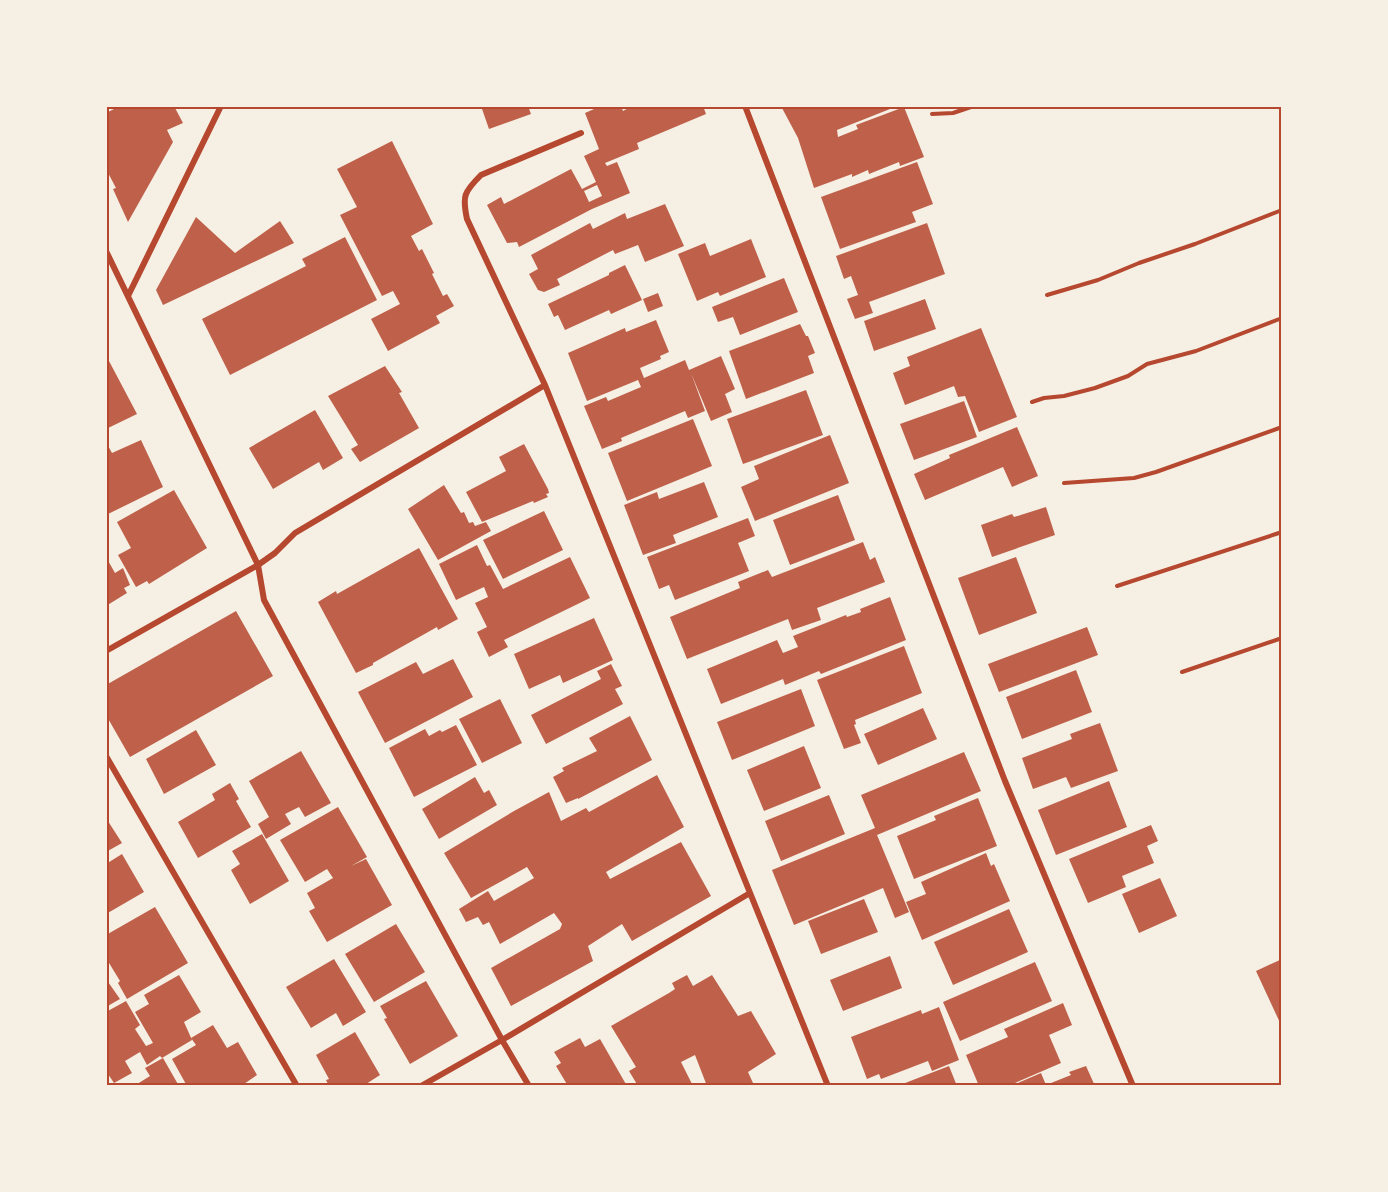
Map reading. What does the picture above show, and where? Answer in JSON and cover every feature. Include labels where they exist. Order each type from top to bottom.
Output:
[{"type":"street","points":[[128,296],[221,106]]},
{"type":"street","points":[[745,106],[1005,781],[1133,1086]]},
{"type":"street","points":[[581,133],[481,175],[468,187],[464,202],[467,219],[545,385],[828,1086]]},
{"type":"street","points":[[106,250],[258,565],[264,600],[528,1086]]},
{"type":"street","points":[[106,651],[258,565],[275,554],[295,533],[545,385]]},
{"type":"street","points":[[106,756],[297,1086]]},
{"type":"street","points":[[421,1086],[750,893]]},
{"type":"path","points":[[932,114],[953,113],[974,106]]},
{"type":"path","points":[[1047,295],[1098,280],[1140,262],[1195,244],[1281,210]]},
{"type":"path","points":[[1032,402],[1095,388],[1128,376],[1147,364],[1196,351],[1281,318]]},
{"type":"path","points":[[1064,483],[1134,478],[1281,427]]},
{"type":"path","points":[[1117,586],[1281,532]]},
{"type":"path","points":[[1182,672],[1281,638]]},
{"type":"building","points":[[120,106],[174,106],[183,123],[167,130],[173,142],[128,222],[113,189],[116,188],[106,169],[106,113]]},
{"type":"building","points":[[481,106],[528,106],[531,114],[489,129]]},
{"type":"building","points":[[601,106],[621,106],[623,111],[632,106],[703,106],[706,114],[637,143],[639,149],[605,163],[607,166],[617,162],[630,193],[592,209],[519,247],[517,242],[507,243],[487,205],[501,197],[504,204],[571,169],[582,189],[596,182],[584,156],[599,149],[585,113]],"holes":[[[597,185],[602,196],[589,202],[584,191]]]},
{"type":"building","points":[[786,106],[889,106],[890,109],[837,130],[838,137],[858,129],[856,125],[904,107],[924,157],[900,166],[899,162],[869,174],[868,170],[852,177],[852,174],[814,188],[798,138],[782,108]]},
{"type":"building","points":[[392,141],[433,224],[411,236],[419,251],[422,249],[443,296],[447,294],[454,306],[436,316],[440,323],[388,351],[371,319],[400,304],[393,291],[382,296],[340,215],[357,207],[337,169]]},
{"type":"building","points":[[917,162],[933,204],[912,212],[916,222],[840,249],[821,197]]},
{"type":"building","points":[[665,204],[684,246],[645,262],[638,245],[615,254],[613,250],[557,279],[560,285],[544,292],[538,290],[529,274],[538,269],[531,255],[590,223],[593,229],[625,213],[627,219]]},
{"type":"building","points":[[196,217],[235,253],[280,221],[294,243],[163,305],[156,290]]},
{"type":"building","points":[[927,223],[945,274],[869,302],[873,313],[855,319],[847,299],[858,295],[851,276],[844,279],[836,256]]},
{"type":"building","points":[[345,237],[377,300],[230,375],[202,319],[306,266],[302,259]]},
{"type":"building","points":[[751,239],[766,277],[720,296],[718,292],[697,301],[678,254],[705,243],[710,256]]},
{"type":"building","points":[[625,265],[642,300],[611,314],[609,310],[565,330],[558,315],[554,317],[548,304]]},
{"type":"building","points":[[784,278],[798,312],[740,335],[733,317],[718,322],[712,307]]},
{"type":"building","points":[[658,293],[663,306],[648,312],[643,299]]},
{"type":"building","points":[[925,299],[936,329],[874,351],[864,321]]},
{"type":"building","points":[[656,320],[669,352],[660,356],[661,359],[640,368],[644,378],[685,360],[689,370],[721,356],[735,389],[725,394],[732,412],[711,421],[691,373],[705,411],[688,418],[685,411],[621,438],[622,441],[602,449],[584,406],[606,397],[608,401],[641,387],[638,380],[587,401],[568,353],[625,328],[626,332]]},
{"type":"building","points":[[800,324],[815,353],[808,356],[814,373],[746,399],[729,351]]},
{"type":"building","points":[[981,328],[1017,417],[979,432],[965,396],[958,397],[954,386],[905,405],[893,373],[910,366],[907,357]]},
{"type":"building","points":[[109,361],[137,414],[106,429],[106,362]]},
{"type":"building","points":[[385,366],[402,392],[399,393],[419,428],[360,462],[351,449],[358,445],[328,396]]},
{"type":"building","points":[[806,390],[823,435],[743,464],[727,419]]},
{"type":"building","points":[[964,401],[977,437],[914,460],[900,424]]},
{"type":"building","points":[[315,410],[343,458],[323,470],[319,462],[273,489],[249,448]]},
{"type":"building","points":[[693,419],[712,466],[627,501],[608,453]]},
{"type":"building","points":[[1017,427],[1038,476],[1012,487],[1003,467],[925,500],[914,474],[950,458],[949,455]]},
{"type":"building","points":[[830,435],[849,483],[755,521],[741,487],[759,479],[754,466]]},
{"type":"building","points":[[141,440],[163,487],[106,515],[106,442],[112,453]]},
{"type":"building","points":[[524,444],[548,489],[549,493],[546,494],[548,497],[482,522],[466,492],[506,471],[499,457]]},
{"type":"building","points":[[704,482],[718,517],[673,535],[676,543],[643,555],[624,505],[657,492],[659,499]]},
{"type":"building","points":[[444,485],[461,513],[464,512],[469,523],[473,522],[475,526],[486,522],[491,531],[438,560],[408,509]]},
{"type":"building","points":[[174,490],[207,548],[149,584],[147,581],[136,587],[118,555],[131,548],[117,522]]},
{"type":"building","points":[[838,495],[855,540],[790,565],[773,520]]},
{"type":"building","points":[[1046,507],[1055,535],[992,557],[981,525],[1012,514],[1014,517]]},
{"type":"building","points":[[544,511],[563,550],[503,579],[483,540]]},
{"type":"building","points":[[748,518],[755,536],[738,543],[749,571],[675,600],[669,585],[659,589],[647,557]]},
{"type":"building","points":[[863,542],[870,560],[875,557],[885,582],[817,608],[821,620],[792,630],[788,619],[687,659],[670,617],[740,588],[738,582],[768,570],[772,577]]},
{"type":"building","points":[[477,545],[487,566],[490,565],[503,589],[570,557],[590,598],[504,640],[508,647],[489,657],[477,632],[487,627],[475,603],[488,597],[484,587],[456,600],[439,564]]},
{"type":"building","points":[[419,548],[458,619],[438,630],[437,627],[356,673],[318,602],[336,591],[337,594]]},
{"type":"building","points":[[106,557],[115,573],[123,568],[130,585],[124,588],[127,593],[106,606]]},
{"type":"building","points":[[1016,557],[1037,613],[979,635],[958,578]]},
{"type":"building","points":[[890,597],[906,640],[821,674],[819,671],[785,685],[783,679],[721,704],[707,669],[777,640],[783,653],[798,647],[793,636],[846,615],[847,617],[861,612],[860,609]]},
{"type":"building","points":[[236,611],[273,676],[130,757],[106,715],[106,685]]},
{"type":"building","points":[[594,618],[613,660],[563,683],[560,675],[529,689],[514,654]]},
{"type":"building","points":[[1087,627],[1098,655],[999,692],[988,664]]},
{"type":"building","points":[[904,646],[922,693],[855,720],[854,725],[861,743],[844,749],[817,680]]},
{"type":"building","points":[[453,659],[473,697],[385,743],[358,692],[416,662],[423,674]]},
{"type":"building","points":[[611,664],[622,686],[615,689],[623,704],[546,744],[531,715],[601,679],[597,671]]},
{"type":"building","points":[[1076,670],[1092,712],[1022,739],[1006,697]]},
{"type":"building","points":[[801,689],[815,726],[732,760],[717,722]]},
{"type":"building","points":[[500,699],[522,743],[482,763],[459,719]]},
{"type":"building","points":[[923,708],[937,739],[878,765],[864,734]]},
{"type":"building","points":[[630,716],[652,760],[566,803],[553,777],[564,771],[562,768],[597,751],[589,738]]},
{"type":"building","points":[[1100,723],[1118,771],[1071,788],[1066,777],[1033,789],[1022,758],[1072,739],[1070,734]]},
{"type":"building","points":[[456,725],[477,765],[414,797],[389,748],[425,729],[429,736]]},
{"type":"building","points":[[196,730],[216,765],[164,794],[146,759]]},
{"type":"building","points":[[804,746],[821,788],[764,811],[747,770]]},
{"type":"building","points":[[301,751],[331,803],[305,817],[299,807],[285,814],[291,824],[266,839],[258,824],[269,817],[249,781]]},
{"type":"building","points":[[964,752],[981,791],[877,835],[909,912],[895,918],[883,888],[794,925],[772,870],[875,828],[861,795]]},
{"type":"building","points":[[657,775],[684,827],[606,872],[610,879],[681,842],[711,896],[632,941],[622,924],[588,946],[593,961],[511,1006],[491,968],[560,929],[562,924],[554,913],[500,944],[489,922],[483,925],[478,917],[466,922],[459,909],[488,891],[494,901],[534,878],[527,867],[471,898],[444,853],[549,792],[561,821],[586,808],[589,812]]},
{"type":"building","points":[[475,777],[484,793],[489,790],[497,805],[439,839],[422,809]]},
{"type":"building","points":[[1109,781],[1127,827],[1056,855],[1038,810]]},
{"type":"building","points":[[230,783],[239,799],[236,801],[251,827],[198,858],[178,822],[215,800],[212,794]]},
{"type":"building","points":[[829,795],[845,834],[781,861],[765,821]]},
{"type":"building","points":[[978,798],[997,846],[914,879],[897,836],[936,820],[934,816]]},
{"type":"building","points":[[338,807],[367,857],[351,866],[366,859],[392,905],[327,942],[309,911],[315,908],[307,893],[333,878],[327,869],[305,882],[280,840]]},
{"type":"building","points":[[106,818],[122,843],[106,852]]},
{"type":"building","points":[[1151,825],[1158,841],[1147,846],[1154,863],[1122,876],[1126,887],[1088,903],[1069,859]]},
{"type":"building","points":[[262,834],[289,881],[250,904],[231,870],[240,864],[232,851]]},
{"type":"building","points":[[986,853],[991,866],[994,864],[1010,901],[922,940],[906,902],[926,894],[921,882]]},
{"type":"building","points":[[122,854],[144,892],[106,914],[106,864]]},
{"type":"building","points":[[1160,878],[1177,916],[1139,933],[1122,894]]},
{"type":"building","points":[[864,899],[878,932],[821,954],[808,921]]},
{"type":"building","points":[[155,907],[188,963],[127,999],[118,983],[120,981],[106,958],[106,935]]},
{"type":"building","points":[[1009,909],[1028,952],[953,985],[934,942]]},
{"type":"building","points":[[396,924],[425,972],[374,1002],[345,954]]},
{"type":"building","points":[[890,956],[902,988],[843,1011],[830,980]]},
{"type":"building","points":[[334,959],[366,1012],[343,1026],[336,1013],[311,1028],[286,987]]},
{"type":"building","points":[[1282,959],[1282,1027],[1256,971]]},
{"type":"building","points":[[1035,962],[1052,1001],[960,1041],[943,1002]]},
{"type":"building","points":[[179,975],[201,1012],[184,1022],[192,1040],[147,1065],[140,1052],[125,1061],[132,1073],[114,1083],[106,1071],[106,1012],[126,1001],[140,1025],[135,1029],[146,1046],[153,1043],[135,1012],[149,1004],[144,995]]},
{"type":"building","points":[[687,975],[693,986],[712,975],[738,1016],[751,1011],[776,1054],[748,1072],[753,1083],[746,1086],[707,1086],[695,1055],[681,1062],[693,1086],[638,1086],[629,1071],[636,1067],[611,1026],[675,989],[672,983]]},
{"type":"building","points":[[106,979],[120,999],[106,1007]]},
{"type":"building","points":[[426,981],[458,1036],[410,1064],[384,1019],[387,1018],[380,1006]]},
{"type":"building","points":[[1063,1003],[1072,1025],[1049,1035],[1061,1063],[1008,1086],[979,1086],[966,1055],[1008,1037],[1004,1029]]},
{"type":"building","points":[[939,1007],[959,1060],[932,1071],[928,1061],[881,1079],[879,1074],[867,1079],[851,1037],[921,1010],[922,1014]]},
{"type":"building","points":[[213,1025],[227,1048],[238,1042],[257,1075],[241,1086],[187,1086],[172,1059],[196,1045],[191,1038]]},
{"type":"building","points":[[355,1032],[380,1075],[363,1086],[329,1086],[326,1080],[329,1079],[316,1055]]},
{"type":"building","points":[[580,1038],[585,1047],[600,1039],[627,1086],[568,1086],[556,1066],[561,1063],[554,1052]]},
{"type":"building","points":[[163,1058],[179,1086],[134,1086],[150,1076],[145,1068]]},
{"type":"building","points":[[949,1066],[957,1086],[900,1086],[900,1085]]},
{"type":"building","points":[[1086,1066],[1095,1086],[1011,1086],[1041,1073],[1046,1085],[1071,1075],[1069,1072]]}]
